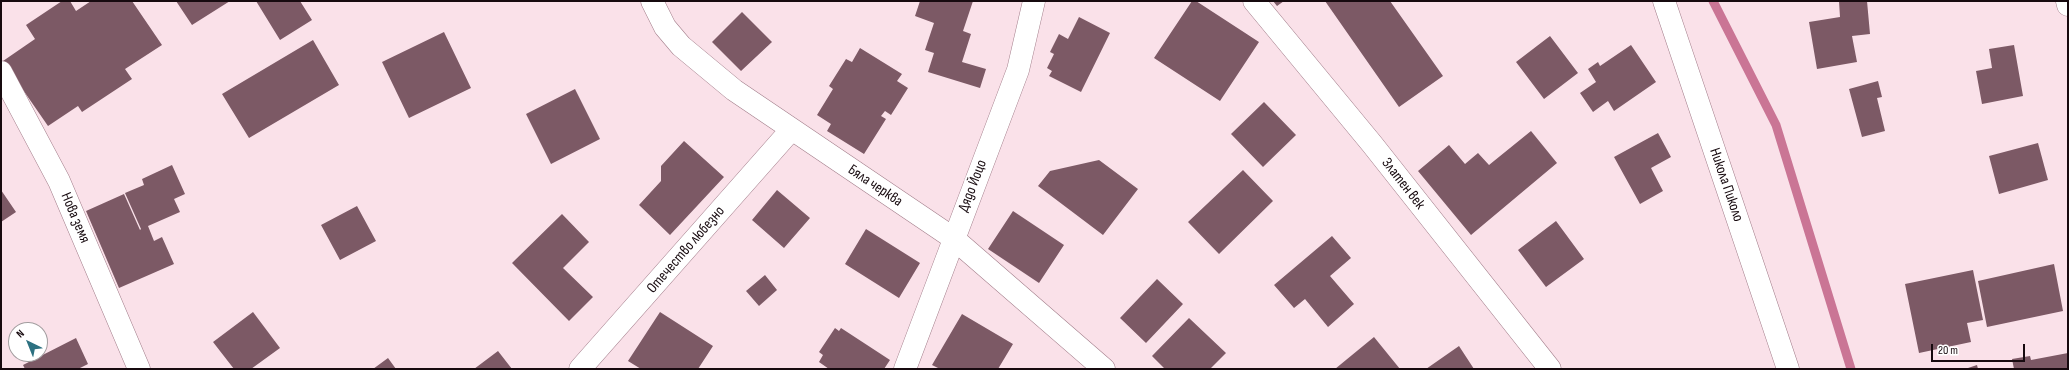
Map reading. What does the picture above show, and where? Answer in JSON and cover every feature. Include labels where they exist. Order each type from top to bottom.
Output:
[{"type":"street","name":"Бяла черква","points":[[652,1],[665,27],[681,46],[734,90],[791,130],[953,238],[1104,369]]},
{"type":"street","name":"Дядо Йоцо","points":[[905,369],[953,238],[1018,70],[1034,1]]},
{"type":"street","name":"Златен век","points":[[1254,1],[1377,150],[1550,369]]},
{"type":"street","name":"Никола Пиколо","points":[[1664,1],[1788,369]]},
{"type":"street","points":[[2067,1],[2068,5]]},
{"type":"street","name":"Нова земя","points":[[1,72],[59,181],[139,369]]},
{"type":"street","name":"Отечество любезно","points":[[580,369],[791,130]]},
{"type":"building","points":[[62,1],[70,1],[76,11],[91,1],[132,1],[162,45],[125,69],[132,79],[82,112],[78,106],[48,126],[3,61],[35,39],[26,25]]},
{"type":"building","points":[[176,1],[230,1],[192,25]]},
{"type":"building","points":[[256,1],[300,1],[312,20],[280,40]]},
{"type":"building","points":[[920,1],[973,1],[963,31],[971,34],[962,62],[986,69],[980,88],[928,72],[934,53],[925,50],[934,23],[915,16]]},
{"type":"building","points":[[1192,1],[1196,1],[1259,42],[1220,101],[1154,58]]},
{"type":"building","points":[[1273,1],[1284,1],[1277,6]]},
{"type":"building","points":[[1325,1],[1390,1],[1443,76],[1399,107]]},
{"type":"building","points":[[1839,1],[1867,1],[1870,34],[1852,36],[1857,62],[1817,69],[1809,22],[1840,17]]},
{"type":"building","points":[[742,12],[772,42],[741,71],[712,42]]},
{"type":"building","points":[[1079,17],[1110,33],[1081,92],[1049,76],[1052,71],[1047,68],[1054,54],[1050,52],[1059,34],[1068,39]]},
{"type":"building","points":[[444,32],[471,88],[409,118],[382,62]]},
{"type":"building","points":[[1550,36],[1578,73],[1544,99],[1516,62]]},
{"type":"building","points":[[313,40],[339,85],[249,138],[222,94]]},
{"type":"building","points":[[1631,45],[1656,82],[1614,111],[1608,101],[1593,112],[1580,93],[1596,82],[1588,69],[1598,62],[1600,66]]},
{"type":"building","points":[[2014,45],[2023,96],[1982,104],[1976,71],[1992,68],[1989,49]]},
{"type":"building","points":[[860,48],[902,74],[897,81],[908,88],[891,115],[885,111],[881,116],[886,119],[864,154],[827,131],[831,124],[817,115],[833,89],[829,86],[846,59],[852,62]]},
{"type":"building","points":[[1878,81],[1882,97],[1877,98],[1885,131],[1862,137],[1849,89]]},
{"type":"building","points":[[575,89],[600,139],[551,164],[526,114]]},
{"type":"building","points":[[1264,102],[1296,135],[1263,167],[1231,134]]},
{"type":"building","points":[[1531,131],[1557,163],[1471,235],[1418,171],[1449,145],[1465,164],[1478,153],[1489,165]]},
{"type":"building","points":[[1658,133],[1671,157],[1651,168],[1663,191],[1640,204],[1614,157]]},
{"type":"building","points":[[684,141],[724,177],[670,235],[639,205],[661,181],[661,166]]},
{"type":"building","points":[[2038,143],[2048,180],[1999,194],[1989,156]]},
{"type":"building","points":[[1099,160],[1138,189],[1103,235],[1038,186],[1050,171]]},
{"type":"building","points":[[172,165],[185,194],[174,199],[180,212],[148,226],[154,241],[162,237],[174,264],[119,288],[86,211],[124,194],[140,230],[141,229],[125,193],[144,185],[142,179]]},
{"type":"building","points":[[1243,170],[1273,201],[1219,254],[1188,222]]},
{"type":"building","points":[[1,190],[16,212],[1,222]]},
{"type":"building","points":[[777,190],[810,218],[784,248],[752,220]]},
{"type":"building","points":[[357,206],[376,241],[340,260],[321,225]]},
{"type":"building","points":[[1013,211],[1064,245],[1039,283],[988,249]]},
{"type":"building","points":[[562,214],[589,242],[563,268],[593,297],[569,321],[512,263]]},
{"type":"building","points":[[1556,221],[1584,259],[1546,287],[1518,250]]},
{"type":"building","points":[[866,229],[920,263],[899,298],[845,264]]},
{"type":"building","points":[[1332,236],[1351,258],[1330,276],[1354,304],[1328,327],[1305,299],[1294,308],[1274,285]]},
{"type":"building","points":[[2054,264],[2063,311],[1987,327],[1978,281]]},
{"type":"building","points":[[1973,270],[1983,320],[1967,323],[1971,342],[1919,353],[1905,284]]},
{"type":"building","points":[[765,275],[777,290],[759,306],[746,291]]},
{"type":"building","points":[[1157,279],[1183,304],[1146,343],[1120,318]]},
{"type":"building","points":[[253,312],[280,348],[251,369],[234,369],[213,342]]},
{"type":"building","points":[[660,312],[713,346],[698,369],[641,369],[628,361]]},
{"type":"building","points":[[962,314],[1013,344],[998,369],[940,369],[932,365]]},
{"type":"building","points":[[1189,318],[1226,353],[1210,369],[1165,369],[1152,356]]},
{"type":"building","points":[[835,328],[839,331],[841,328],[890,360],[884,369],[829,369],[819,362],[823,355],[819,352]]},
{"type":"building","points":[[1374,337],[1400,369],[1335,369]]},
{"type":"building","points":[[76,338],[88,364],[78,369],[25,369],[23,365],[29,362],[48,362],[48,352]]},
{"type":"building","points":[[1459,346],[1474,369],[1426,369]]},
{"type":"building","points":[[498,351],[512,369],[474,369]]},
{"type":"building","points":[[2068,353],[2068,369],[2014,369],[2012,359],[2030,356],[2031,360]]},
{"type":"building","points":[[388,358],[396,369],[373,369]]},
{"type":"building","points":[[1977,365],[1978,369],[1965,369]]},
{"type":"waterway","points":[[1713,1],[1776,125],[1851,369]]}]
